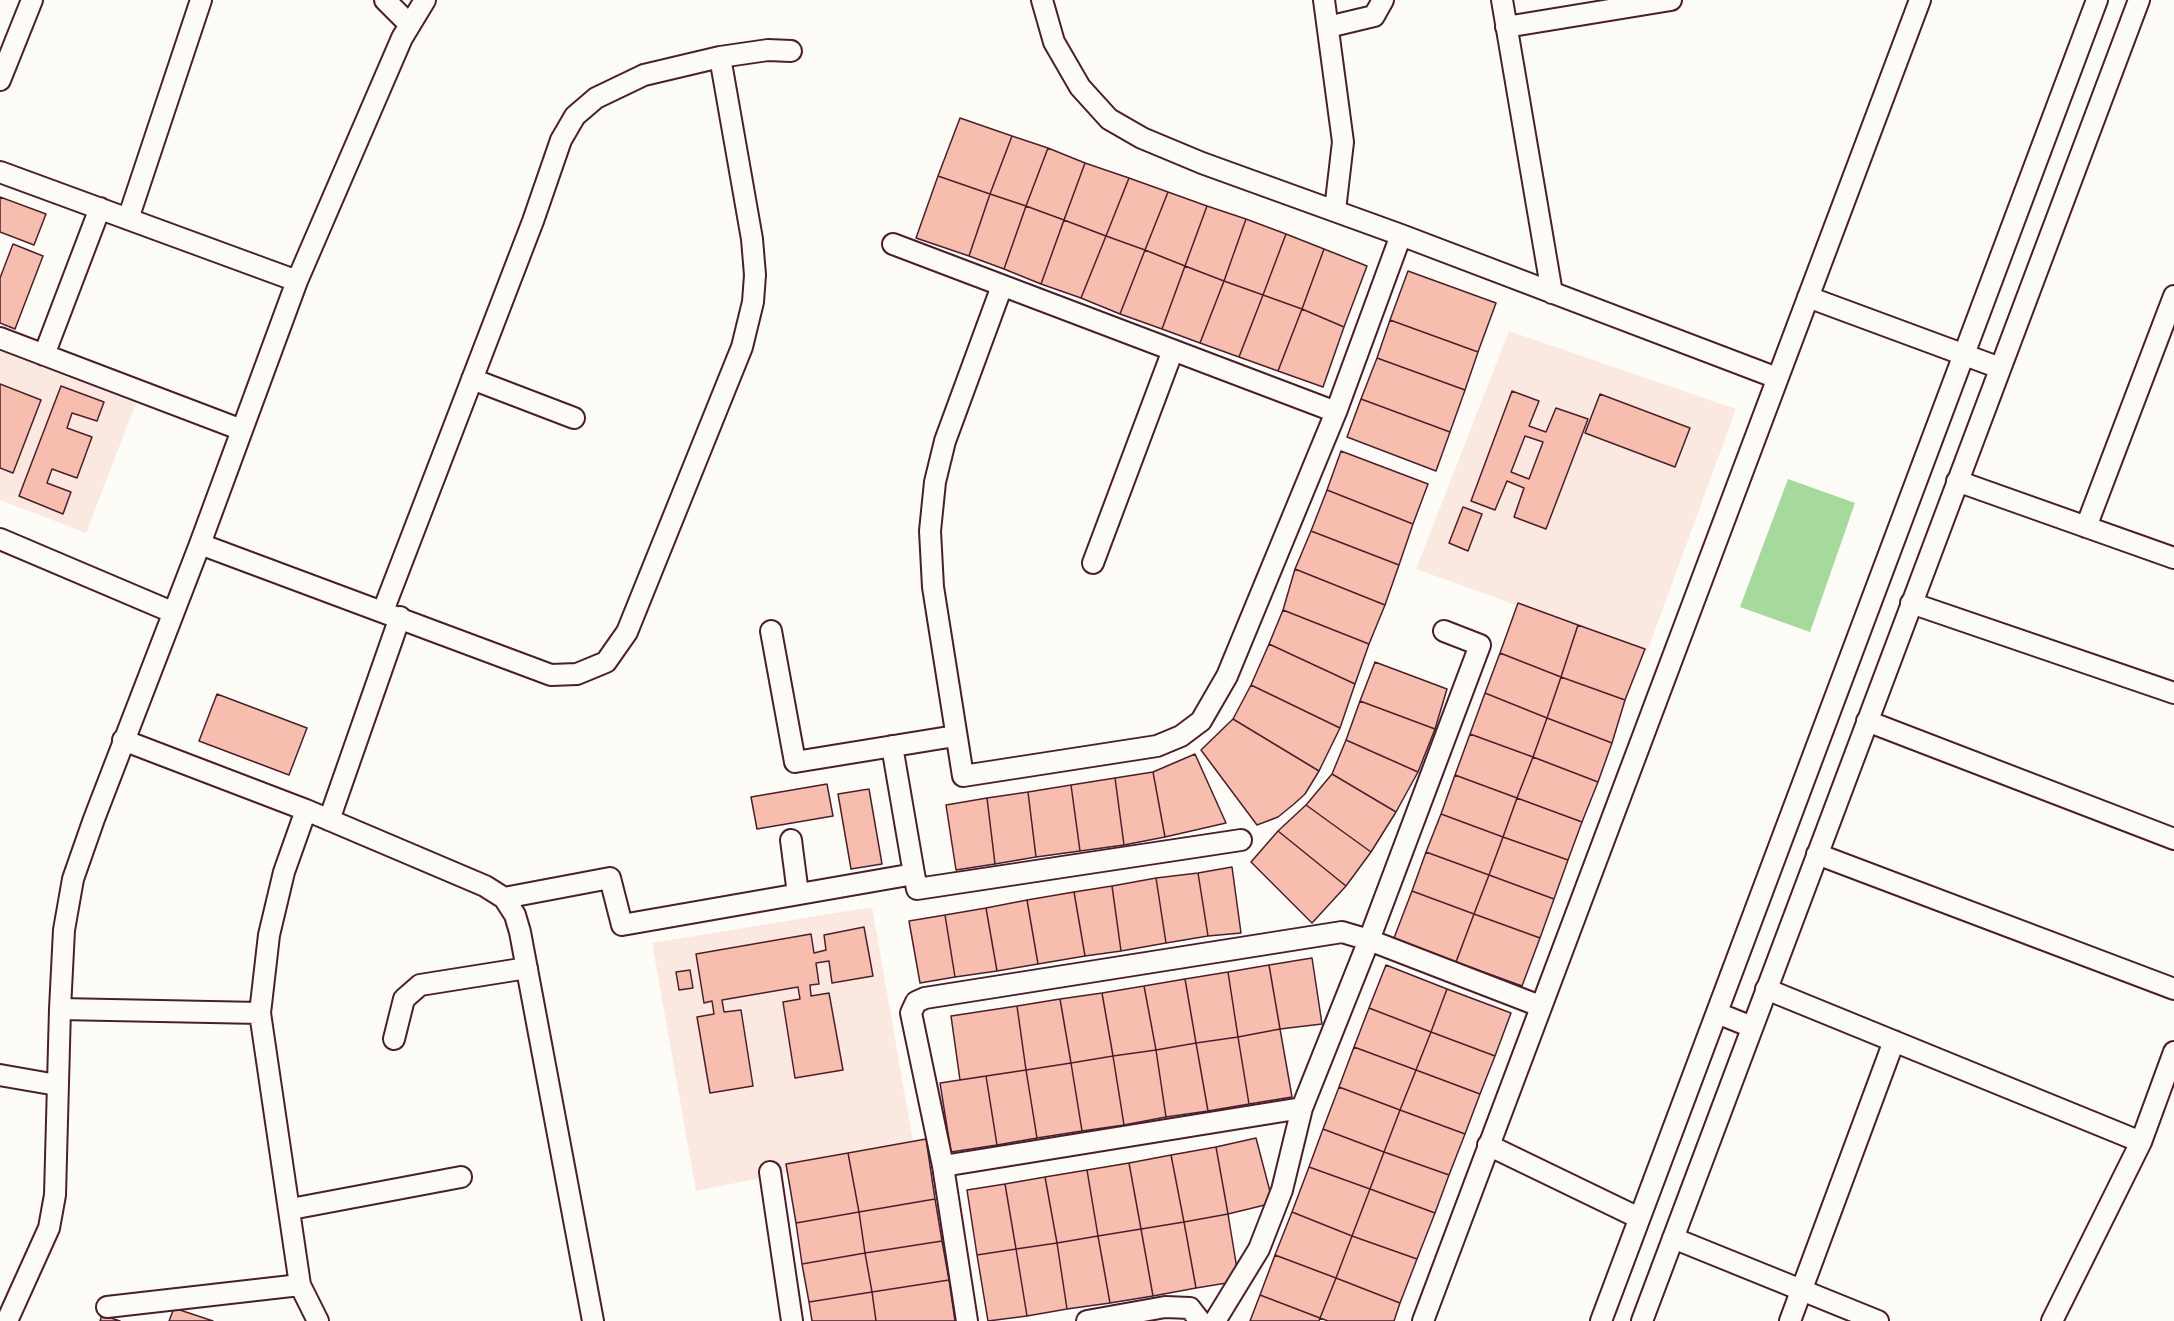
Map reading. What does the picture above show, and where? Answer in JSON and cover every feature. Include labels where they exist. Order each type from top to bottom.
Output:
[{"type":"street","points":[[0,80],[7,42],[32,0]]},
{"type":"street","points":[[128,219],[201,0]]},
{"type":"street","points":[[385,0],[409,24]]},
{"type":"street","points":[[7,1321],[49,1228],[56,1195],[57,1084],[64,930],[73,879],[123,740],[200,544],[297,281],[409,24],[425,0]]},
{"type":"street","points":[[1042,0],[1061,58],[1091,102],[1109,119],[1160,147],[1335,210],[1777,378]]},
{"type":"street","points":[[1324,0],[1343,142],[1335,210]]},
{"type":"street","points":[[1328,27],[1374,16],[1383,0]]},
{"type":"street","points":[[1502,0],[1552,293]]},
{"type":"street","points":[[1506,27],[1671,0]]},
{"type":"street","points":[[1423,1321],[1539,1006],[1920,0]]},
{"type":"street","points":[[1601,1321],[2097,0]]},
{"type":"street","points":[[1642,1321],[2139,0]]},
{"type":"street","points":[[329,820],[392,614],[472,379],[561,140],[575,116],[596,98],[644,75],[720,57],[768,50],[791,51]]},
{"type":"street","points":[[200,544],[551,675],[577,674],[606,662],[621,644],[742,347],[753,302],[755,275],[752,239],[720,57]]},
{"type":"street","points":[[0,172],[297,281]]},
{"type":"street","points":[[44,355],[99,208]]},
{"type":"street","points":[[1002,286],[945,441],[935,482],[930,531],[933,587],[963,776],[1157,746],[1181,736],[1201,721],[1227,676],[1336,412],[1401,235]]},
{"type":"street","points":[[893,244],[1336,412]]},
{"type":"street","points":[[2086,527],[2174,296]]},
{"type":"street","points":[[1808,297],[2000,368]]},
{"type":"street","points":[[0,338],[242,430]]},
{"type":"street","points":[[1093,563],[1173,350]]},
{"type":"street","points":[[472,379],[574,418]]},
{"type":"street","points":[[1957,481],[2174,558]]},
{"type":"street","points":[[2,546],[172,612]]},
{"type":"street","points":[[1911,603],[2174,693]]},
{"type":"street","points":[[771,631],[795,762],[955,736]]},
{"type":"street","points":[[1215,1321],[1259,1249],[1282,1190],[1302,1108],[1369,940],[1480,645],[1444,631]]},
{"type":"street","points":[[1867,721],[2174,839]]},
{"type":"street","points":[[123,740],[306,810],[485,885],[504,898],[515,915],[527,968],[593,1321]]},
{"type":"street","points":[[892,746],[917,889],[1241,840]]},
{"type":"street","points":[[306,810],[284,872],[269,935],[260,1013],[291,1209],[300,1285],[318,1321]]},
{"type":"street","points":[[791,840],[798,894]]},
{"type":"street","points":[[1817,854],[2174,989]]},
{"type":"street","points":[[504,898],[610,878],[622,925],[914,874]]},
{"type":"street","points":[[967,1321],[943,1166],[911,1013],[916,1002],[936,996],[1342,932],[1369,940],[1539,1006]]},
{"type":"street","points":[[394,1039],[404,999],[420,985],[527,968]]},
{"type":"street","points":[[1766,989],[2141,1142]]},
{"type":"street","points":[[60,1009],[260,1013]]},
{"type":"street","points":[[1717,1012],[1752,1027]]},
{"type":"street","points":[[1790,1321],[1894,1041]]},
{"type":"street","points":[[2052,1321],[2141,1142],[2174,1052]]},
{"type":"street","points":[[0,1076],[57,1084]]},
{"type":"street","points":[[943,1166],[1302,1108]]},
{"type":"street","points":[[1488,1145],[1640,1218]]},
{"type":"street","points":[[770,1172],[792,1321]]},
{"type":"street","points":[[291,1209],[461,1177]]},
{"type":"street","points":[[1673,1238],[1878,1321]]},
{"type":"street","points":[[107,1307],[300,1285]]},
{"type":"street","points":[[1087,1321],[1166,1307],[1190,1308],[1200,1321]]},
{"type":"shaded area","points":[[1509,331],[1736,409],[1647,652],[1416,569]]},
{"type":"shaded area","points":[[0,351],[136,403],[86,533],[0,500]]},
{"type":"shaded area","points":[[872,907],[914,1147],[696,1191],[652,943]]},
{"type":"green space","points":[[1788,479],[1855,503],[1810,632],[1740,607]]},
{"type":"building","points":[[960,118],[1012,136],[990,194],[938,176]]},
{"type":"building","points":[[1012,136],[1048,148],[1026,206],[990,194]]},
{"type":"building","points":[[1048,148],[1085,163],[1064,220],[1026,206]]},
{"type":"building","points":[[1085,163],[1129,178],[1106,236],[1064,220]]},
{"type":"building","points":[[938,176],[990,194],[969,256],[916,238]]},
{"type":"building","points":[[1129,178],[1168,192],[1145,250],[1106,236]]},
{"type":"building","points":[[1168,192],[1207,206],[1185,266],[1145,250]]},
{"type":"building","points":[[990,194],[1026,206],[1004,269],[969,256]]},
{"type":"building","points":[[0,197],[46,214],[34,245],[0,232]]},
{"type":"building","points":[[1026,206],[1064,220],[1041,284],[1004,269]]},
{"type":"building","points":[[1207,206],[1246,219],[1224,281],[1185,266]]},
{"type":"building","points":[[1246,219],[1286,234],[1263,295],[1224,281]]},
{"type":"building","points":[[1064,220],[1106,236],[1081,298],[1041,284]]},
{"type":"building","points":[[1286,234],[1324,249],[1302,309],[1263,295]]},
{"type":"building","points":[[1106,236],[1145,250],[1120,314],[1081,298]]},
{"type":"building","points":[[13,244],[43,256],[15,329],[0,323],[0,278]]},
{"type":"building","points":[[1324,249],[1367,266],[1344,327],[1302,309]]},
{"type":"building","points":[[1145,250],[1185,266],[1162,329],[1120,314]]},
{"type":"building","points":[[1185,266],[1224,281],[1200,343],[1162,329]]},
{"type":"building","points":[[1408,271],[1496,303],[1478,352],[1390,320]]},
{"type":"building","points":[[1224,281],[1263,295],[1239,357],[1200,343]]},
{"type":"building","points":[[1263,295],[1302,309],[1278,371],[1239,357]]},
{"type":"building","points":[[1302,309],[1344,327],[1323,387],[1278,371]]},
{"type":"building","points":[[1390,320],[1478,352],[1465,390],[1377,358]]},
{"type":"building","points":[[1377,358],[1465,390],[1450,432],[1361,399]]},
{"type":"building","points":[[0,384],[41,400],[13,473],[0,468]]},
{"type":"building","points":[[61,386],[104,402],[97,421],[72,413],[67,428],[92,437],[77,478],[52,469],[47,483],[71,492],[63,514],[19,496]]},
{"type":"building","points":[[1512,391],[1539,401],[1529,426],[1546,432],[1556,408],[1588,419],[1546,529],[1514,517],[1524,488],[1507,481],[1495,510],[1471,501]],"holes":[[[1525,436],[1543,442],[1529,479],[1511,472]]]},
{"type":"building","points":[[1600,394],[1690,428],[1675,467],[1585,433]]},
{"type":"building","points":[[1361,399],[1450,432],[1436,471],[1347,437]]},
{"type":"building","points":[[1341,451],[1428,484],[1413,524],[1327,490]]},
{"type":"building","points":[[1327,490],[1413,524],[1399,565],[1311,531]]},
{"type":"building","points":[[1463,507],[1482,514],[1468,551],[1449,543]]},
{"type":"building","points":[[1311,531],[1399,565],[1385,605],[1295,569]]},
{"type":"building","points":[[1295,569],[1385,605],[1369,644],[1283,610]]},
{"type":"building","points":[[1518,603],[1578,625],[1561,677],[1500,653]]},
{"type":"building","points":[[1283,610],[1369,644],[1355,684],[1269,644]]},
{"type":"building","points":[[1578,625],[1645,649],[1625,700],[1561,677]]},
{"type":"building","points":[[1269,644],[1355,684],[1340,728],[1251,685]]},
{"type":"building","points":[[1500,653],[1561,677],[1547,718],[1485,693]]},
{"type":"building","points":[[1375,662],[1447,689],[1435,729],[1360,701]]},
{"type":"building","points":[[1561,677],[1625,700],[1612,743],[1547,718]]},
{"type":"building","points":[[1251,685],[1340,728],[1319,771],[1233,719]]},
{"type":"building","points":[[1485,693],[1547,718],[1533,757],[1470,734]]},
{"type":"building","points":[[217,694],[307,728],[289,775],[199,741]]},
{"type":"building","points":[[1360,701],[1435,729],[1418,772],[1346,740]]},
{"type":"building","points":[[1547,718],[1612,743],[1598,782],[1533,757]]},
{"type":"building","points":[[1233,719],[1319,771],[1305,794],[1294,804],[1278,817],[1257,825],[1201,750]]},
{"type":"building","points":[[1470,734],[1533,757],[1517,798],[1455,775]]},
{"type":"building","points":[[1346,740],[1418,772],[1396,812],[1332,774]]},
{"type":"building","points":[[1195,754],[1226,823],[1165,837],[1153,772]]},
{"type":"building","points":[[1533,757],[1598,782],[1582,822],[1517,798]]},
{"type":"building","points":[[1153,772],[1165,837],[1124,845],[1115,778]]},
{"type":"building","points":[[1332,774],[1396,812],[1371,852],[1306,805]]},
{"type":"building","points":[[1455,775],[1517,798],[1503,837],[1441,814]]},
{"type":"building","points":[[1115,778],[1124,845],[1080,851],[1071,785]]},
{"type":"building","points":[[827,784],[833,816],[757,829],[751,797]]},
{"type":"building","points":[[1071,785],[1080,851],[1036,857],[1028,792]]},
{"type":"building","points":[[869,789],[882,864],[851,869],[838,794]]},
{"type":"building","points":[[1028,792],[1036,857],[995,864],[987,798]]},
{"type":"building","points":[[987,798],[995,864],[956,870],[946,805]]},
{"type":"building","points":[[1517,798],[1582,822],[1568,860],[1503,837]]},
{"type":"building","points":[[1306,805],[1371,852],[1346,886],[1278,831]]},
{"type":"building","points":[[1441,814],[1503,837],[1489,875],[1426,852]]},
{"type":"building","points":[[1278,831],[1346,886],[1312,923],[1251,862]]},
{"type":"building","points":[[1503,837],[1568,860],[1554,899],[1489,875]]},
{"type":"building","points":[[1426,852],[1489,875],[1474,914],[1412,891]]},
{"type":"building","points":[[1232,867],[1241,933],[1208,936],[1198,873]]},
{"type":"building","points":[[1198,873],[1208,936],[1166,943],[1156,878]]},
{"type":"building","points":[[1489,875],[1554,899],[1540,938],[1474,914]]},
{"type":"building","points":[[1156,878],[1166,943],[1121,951],[1112,886]]},
{"type":"building","points":[[1112,886],[1121,951],[1085,956],[1074,892]]},
{"type":"building","points":[[1412,891],[1474,914],[1456,962],[1394,938]]},
{"type":"building","points":[[1074,892],[1085,956],[1038,964],[1027,900]]},
{"type":"building","points":[[1027,900],[1038,964],[997,971],[986,908]]},
{"type":"building","points":[[986,908],[997,971],[955,977],[945,915]]},
{"type":"building","points":[[1474,914],[1540,938],[1522,986],[1456,962]]},
{"type":"building","points":[[945,915],[955,977],[920,983],[909,921]]},
{"type":"building","points":[[864,927],[873,976],[832,983],[829,961],[816,963],[819,984],[810,985],[811,996],[829,993],[843,1070],[795,1078],[783,1002],[800,999],[798,987],[722,1000],[724,1012],[741,1010],[753,1086],[710,1093],[697,1017],[714,1014],[712,1001],[704,1003],[696,954],[811,934],[814,953],[826,950],[824,935]]},
{"type":"building","points":[[1312,958],[1322,1024],[1280,1029],[1269,965]]},
{"type":"building","points":[[1269,965],[1280,1029],[1238,1037],[1228,972]]},
{"type":"building","points":[[1386,965],[1447,989],[1431,1032],[1369,1008]]},
{"type":"building","points":[[690,970],[693,988],[679,990],[676,972]]},
{"type":"building","points":[[1228,972],[1238,1037],[1196,1043],[1185,979]]},
{"type":"building","points":[[1185,979],[1196,1043],[1156,1050],[1144,986]]},
{"type":"building","points":[[1144,986],[1156,1050],[1113,1056],[1102,993]]},
{"type":"building","points":[[1447,989],[1511,1013],[1495,1056],[1431,1032]]},
{"type":"building","points":[[1102,993],[1113,1056],[1071,1063],[1060,999]]},
{"type":"building","points":[[1060,999],[1071,1063],[1026,1070],[1017,1006]]},
{"type":"building","points":[[1017,1006],[1026,1070],[960,1080],[951,1016]]},
{"type":"building","points":[[1369,1008],[1431,1032],[1416,1070],[1354,1047]]},
{"type":"building","points":[[1280,1029],[1292,1097],[1249,1104],[1238,1037]]},
{"type":"building","points":[[1431,1032],[1495,1056],[1480,1094],[1416,1070]]},
{"type":"building","points":[[1238,1037],[1249,1104],[1208,1111],[1196,1043]]},
{"type":"building","points":[[1196,1043],[1208,1111],[1166,1117],[1156,1050]]},
{"type":"building","points":[[1354,1047],[1416,1070],[1400,1110],[1339,1087]]},
{"type":"building","points":[[1156,1050],[1166,1117],[1124,1125],[1113,1056]]},
{"type":"building","points":[[1113,1056],[1124,1125],[1082,1131],[1071,1063]]},
{"type":"building","points":[[1071,1063],[1082,1131],[1037,1138],[1026,1070]]},
{"type":"building","points":[[1026,1070],[1037,1138],[997,1145],[986,1076]]},
{"type":"building","points":[[1416,1070],[1480,1094],[1465,1134],[1400,1110]]},
{"type":"building","points":[[986,1076],[997,1145],[951,1152],[940,1083]]},
{"type":"building","points":[[1339,1087],[1400,1110],[1384,1152],[1323,1129]]},
{"type":"building","points":[[1400,1110],[1465,1134],[1449,1175],[1384,1152]]},
{"type":"building","points":[[1323,1129],[1384,1152],[1370,1189],[1309,1167]]},
{"type":"building","points":[[1256,1138],[1273,1203],[1228,1214],[1216,1147]]},
{"type":"building","points":[[926,1139],[935,1199],[859,1212],[848,1153]]},
{"type":"building","points":[[1216,1147],[1228,1214],[1184,1222],[1171,1155]]},
{"type":"building","points":[[1384,1152],[1449,1175],[1435,1213],[1370,1189]]},
{"type":"building","points":[[848,1153],[859,1212],[796,1223],[786,1164]]},
{"type":"building","points":[[1171,1155],[1184,1222],[1141,1229],[1129,1163]]},
{"type":"building","points":[[1129,1163],[1141,1229],[1098,1236],[1087,1170]]},
{"type":"building","points":[[1309,1167],[1370,1189],[1352,1236],[1292,1212]]},
{"type":"building","points":[[1087,1170],[1098,1236],[1057,1243],[1045,1177]]},
{"type":"building","points":[[1045,1177],[1057,1243],[1016,1249],[1005,1184]]},
{"type":"building","points":[[1005,1184],[1016,1249],[977,1255],[967,1190]]},
{"type":"building","points":[[1370,1189],[1435,1213],[1417,1259],[1352,1236]]},
{"type":"building","points":[[935,1199],[942,1241],[865,1253],[859,1212]]},
{"type":"building","points":[[859,1212],[865,1253],[802,1264],[796,1223]]},
{"type":"building","points":[[1292,1212],[1352,1236],[1336,1278],[1275,1255]]},
{"type":"building","points":[[1228,1214],[1239,1281],[1196,1288],[1184,1222]]},
{"type":"building","points":[[1184,1222],[1196,1288],[1153,1296],[1141,1229]]},
{"type":"building","points":[[1141,1229],[1153,1296],[1110,1303],[1098,1236]]},
{"type":"building","points":[[1098,1236],[1110,1303],[1067,1309],[1057,1243]]},
{"type":"building","points":[[1352,1236],[1417,1259],[1400,1303],[1336,1278]]},
{"type":"building","points":[[942,1241],[949,1280],[872,1292],[865,1253]]},
{"type":"building","points":[[1057,1243],[1067,1309],[1027,1316],[1016,1249]]},
{"type":"building","points":[[1016,1249],[1027,1316],[988,1321],[977,1255]]},
{"type":"building","points":[[865,1253],[872,1292],[809,1302],[802,1264]]},
{"type":"building","points":[[1275,1255],[1336,1278],[1320,1318],[1260,1295]]},
{"type":"building","points":[[1336,1278],[1400,1303],[1394,1321],[1328,1321],[1320,1318]]},
{"type":"building","points":[[949,1280],[955,1321],[876,1321],[872,1292]]},
{"type":"building","points":[[872,1292],[876,1321],[812,1321],[809,1302]]},
{"type":"building","points":[[1260,1295],[1320,1318],[1319,1321],[1250,1321]]},
{"type":"building","points":[[174,1308],[213,1321],[169,1321]]},
{"type":"building","points":[[102,1315],[120,1321],[100,1321]]}]
